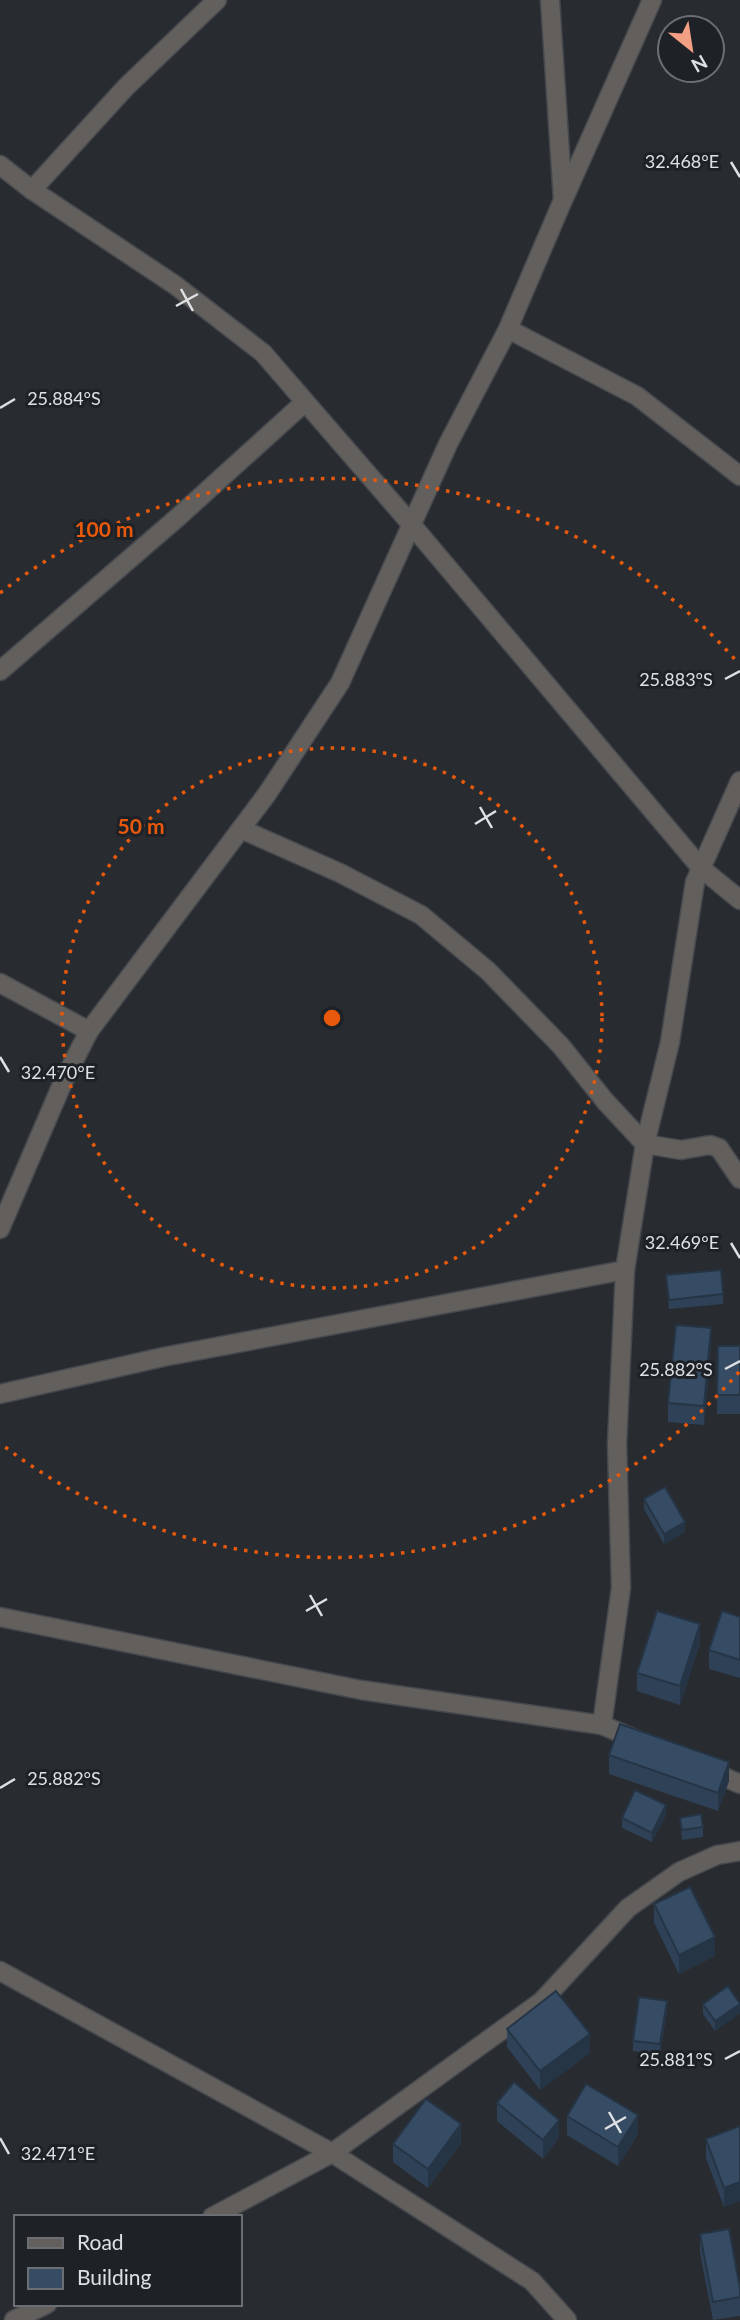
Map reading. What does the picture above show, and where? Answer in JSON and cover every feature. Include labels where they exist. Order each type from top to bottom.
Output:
[{"type":"street","points":[[32,190],[126,87],[217,0]]},
{"type":"street","points":[[550,0],[563,200]]},
{"type":"street","points":[[0,1229],[63,1082],[89,1031],[241,829],[340,683],[448,444],[508,329],[652,0]]},
{"type":"street","points":[[0,165],[32,190],[174,285],[263,353],[701,868],[740,900]]},
{"type":"street","points":[[508,329],[637,396],[740,476]]},
{"type":"street","points":[[0,671],[177,518],[305,402]]},
{"type":"street","points":[[602,1725],[621,1588],[617,1444],[625,1270],[645,1143],[670,1042],[695,882],[740,781]]},
{"type":"street","points":[[241,829],[340,873],[421,915],[488,971],[561,1046],[605,1101],[645,1143],[681,1150],[710,1145],[719,1148],[740,1179]]},
{"type":"street","points":[[0,983],[89,1031]]},
{"type":"street","points":[[0,1394],[163,1357],[625,1270]]},
{"type":"street","points":[[0,1617],[361,1690],[602,1725],[652,1746]]},
{"type":"street","points":[[690,1763],[740,1784]]},
{"type":"street","points":[[216,2215],[331,2153],[542,2001],[628,1908],[679,1872],[717,1855],[740,1851]]},
{"type":"street","points":[[0,1971],[331,2153],[532,2281],[567,2320]]},
{"type":"street","points":[[13,2320],[43,2306]]},
{"type":"building","points":[[721,1270],[723,1294],[669,1300],[666,1275]]},
{"type":"building","points":[[676,1325],[711,1328],[704,1406],[668,1403]]},
{"type":"building","points":[[718,1346],[740,1346],[740,1395],[717,1395]]},
{"type":"building","points":[[665,1487],[685,1522],[664,1534],[644,1499]]},
{"type":"building","points":[[657,1611],[700,1624],[680,1686],[637,1673]]},
{"type":"building","points":[[722,1611],[740,1617],[740,1660],[709,1650]]},
{"type":"building","points":[[620,1724],[729,1762],[718,1793],[609,1755]]},
{"type":"building","points":[[635,1790],[666,1805],[652,1833],[622,1818]]},
{"type":"building","points":[[701,1814],[703,1827],[682,1830],[680,1818]]},
{"type":"building","points":[[690,1887],[715,1937],[679,1955],[654,1904]]},
{"type":"building","points":[[728,1986],[740,2004],[715,2021],[703,2004]]},
{"type":"building","points":[[556,1991],[590,2034],[540,2071],[507,2029]]},
{"type":"building","points":[[639,1997],[667,2001],[660,2044],[633,2041]]},
{"type":"building","points":[[514,2082],[559,2120],[543,2140],[497,2103]]},
{"type":"building","points":[[586,2084],[638,2115],[618,2147],[567,2116]]},
{"type":"building","points":[[426,2099],[461,2124],[428,2169],[393,2144]]},
{"type":"building","points":[[740,2126],[740,2182],[724,2188],[706,2139]]},
{"type":"building","points":[[729,2229],[740,2297],[713,2302],[700,2234]]}]
